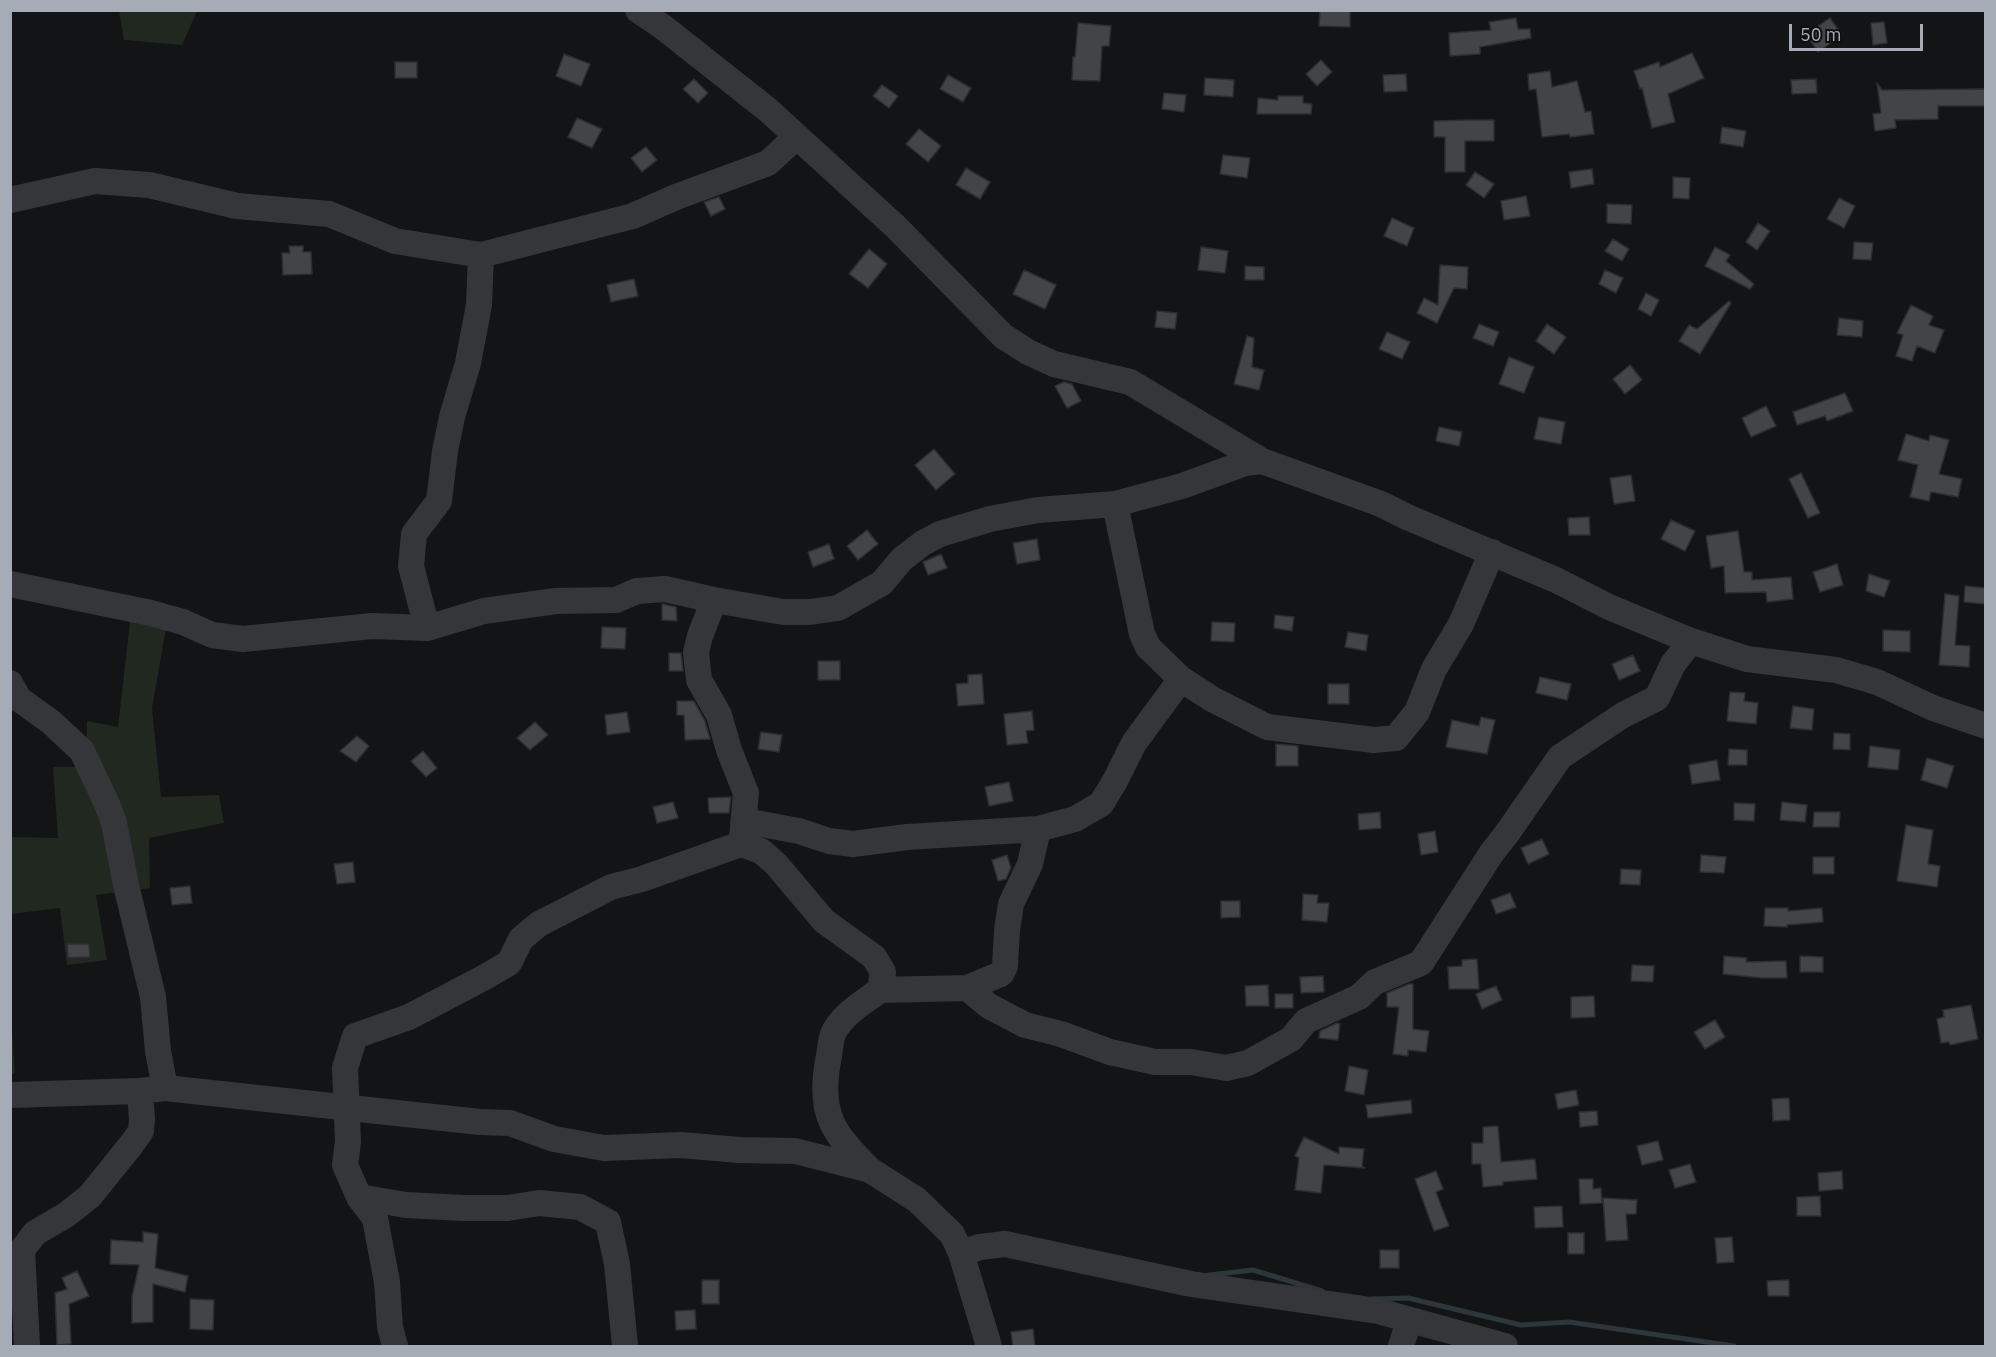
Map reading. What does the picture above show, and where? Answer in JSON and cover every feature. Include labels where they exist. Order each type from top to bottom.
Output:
[{"type":"street","points":[[638,10],[768,110],[896,227],[1003,336],[1028,352],[1054,364],[1130,382],[1262,461],[1381,504],[1556,579],[1609,607],[1691,641],[1748,659],[1836,670],[1877,682],[1933,708],[1986,726]]},
{"type":"street","points":[[10,200],[95,181],[149,185],[237,206],[329,214],[395,242],[481,255],[633,216],[676,197],[768,163],[796,137]]},
{"type":"street","points":[[427,628],[411,566],[414,534],[439,501],[445,451],[452,417],[468,363],[479,304],[481,255]]},
{"type":"street","points":[[10,584],[151,613],[183,622],[212,635],[243,639],[372,626],[427,628],[484,611],[556,601],[616,600],[637,591],[665,589],[783,612],[810,612],[838,608],[882,583],[902,559],[923,543],[940,534],[990,519],[1038,510],[1115,504],[1182,486],[1245,462],[1262,461]]},
{"type":"street","points":[[1115,504],[1142,634],[1148,647],[1181,679],[1212,699],[1267,728],[1374,740],[1396,738],[1417,712],[1434,669],[1461,624],[1492,552]]},
{"type":"street","points":[[714,600],[696,653],[699,680],[719,715],[729,750],[746,793],[743,832],[776,864],[824,921],[874,957],[883,972],[880,990]]},
{"type":"street","points":[[967,988],[989,1006],[1025,1024],[1110,1052],[1155,1062],[1191,1062],[1226,1068],[1248,1064],[1291,1039],[1306,1021],[1359,997],[1375,982],[1420,963],[1491,854],[1560,757],[1623,715],[1657,698],[1673,664],[1691,641]]},
{"type":"street","points":[[395,1347],[390,1327],[387,1282],[375,1218],[359,1197],[345,1166],[347,1107],[345,1068],[355,1036],[409,1017],[509,963],[522,939],[539,924],[611,887],[653,876],[743,832],[799,831],[829,841],[854,844],[907,837],[1038,829],[1075,819],[1101,804],[1134,743],[1181,679]]},
{"type":"street","points":[[10,683],[20,699],[51,722],[82,751],[107,804],[114,823],[126,885],[153,997],[158,1051],[165,1088]]},
{"type":"street","points":[[989,1347],[952,1234],[917,1200],[870,1170],[846,1146],[828,1118],[825,1081],[833,1033],[849,1013],[880,990],[967,988],[1001,974],[1005,966],[1011,904],[1030,864],[1038,829]]},
{"type":"street","points":[[10,1095],[140,1091],[165,1088],[480,1122],[510,1123],[554,1139],[604,1148],[681,1144],[739,1150],[795,1151],[870,1170]]},
{"type":"street","points":[[27,1347],[22,1250],[35,1233],[66,1215],[90,1196],[141,1131],[140,1091]]},
{"type":"street","points":[[359,1197],[406,1205],[464,1208],[508,1208],[539,1203],[580,1207],[608,1222],[617,1264],[625,1347]]},
{"type":"street","points":[[960,1253],[980,1247],[1005,1244],[1191,1284],[1378,1311],[1505,1347]]},
{"type":"street","points":[[1401,1347],[1409,1321]]},
{"type":"shaded area","points":[[119,10],[197,11],[182,45],[124,40]]},
{"type":"shaded area","points":[[132,604],[169,611],[152,708],[161,797],[219,795],[224,823],[149,838],[150,888],[96,895],[107,960],[67,965],[60,908],[11,914],[11,837],[58,838],[53,767],[87,767],[87,721],[118,727]]},
{"type":"shaded area","points":[[11,1014],[15,1074],[11,1073]]},
{"type":"building","points":[[1320,10],[1350,10],[1350,27],[1319,26]]},
{"type":"building","points":[[1516,18],[1518,29],[1530,29],[1531,38],[1480,47],[1480,54],[1450,56],[1449,33],[1491,30],[1489,22]]},
{"type":"building","points":[[1830,18],[1842,35],[1818,52],[1806,34]]},
{"type":"building","points":[[1884,22],[1887,43],[1873,45],[1871,23]]},
{"type":"building","points":[[1078,23],[1111,26],[1109,46],[1102,46],[1100,81],[1072,80]]},
{"type":"building","points":[[1692,53],[1704,78],[1668,94],[1675,122],[1652,128],[1642,88],[1640,89],[1634,71],[1659,62],[1660,67]]},
{"type":"building","points":[[564,54],[590,64],[581,86],[556,76]]},
{"type":"building","points":[[1321,60],[1332,72],[1317,86],[1306,74]]},
{"type":"building","points":[[395,62],[417,62],[417,78],[395,78]]},
{"type":"building","points":[[1550,71],[1552,87],[1577,81],[1585,112],[1591,111],[1594,134],[1542,137],[1536,89],[1529,90],[1528,74]]},
{"type":"building","points":[[1406,74],[1407,91],[1384,92],[1383,75]]},
{"type":"building","points":[[948,75],[971,88],[963,102],[940,89]]},
{"type":"building","points":[[1205,78],[1234,80],[1233,97],[1204,95]]},
{"type":"building","points":[[694,79],[708,93],[698,103],[683,89]]},
{"type":"building","points":[[1816,79],[1817,93],[1792,94],[1791,80]]},
{"type":"building","points":[[1877,83],[1882,90],[1985,89],[1985,106],[1938,106],[1938,119],[1895,120],[1896,128],[1875,131],[1873,114],[1881,113]]},
{"type":"building","points":[[882,85],[898,96],[889,108],[873,96]]},
{"type":"building","points":[[1164,93],[1186,95],[1184,112],[1162,109]]},
{"type":"building","points":[[1278,96],[1303,96],[1303,103],[1312,104],[1311,114],[1257,114],[1258,98],[1278,100]]},
{"type":"building","points":[[577,118],[602,129],[592,148],[568,137]]},
{"type":"building","points":[[1494,120],[1494,141],[1465,141],[1465,172],[1445,172],[1445,137],[1434,137],[1434,121]]},
{"type":"building","points":[[1722,127],[1746,131],[1743,147],[1720,143]]},
{"type":"building","points":[[919,129],[941,146],[928,162],[906,144]]},
{"type":"building","points":[[646,147],[657,160],[642,172],[631,158]]},
{"type":"building","points":[[1223,155],[1250,158],[1247,178],[1220,174]]},
{"type":"building","points":[[966,168],[990,182],[980,199],[956,185]]},
{"type":"building","points":[[1592,169],[1594,184],[1571,188],[1569,172]]},
{"type":"building","points":[[1475,172],[1494,184],[1484,198],[1466,185]]},
{"type":"building","points":[[1673,177],[1690,178],[1689,199],[1673,198]]},
{"type":"building","points":[[1526,196],[1530,216],[1504,220],[1501,201]]},
{"type":"building","points":[[719,197],[725,209],[711,216],[704,202]]},
{"type":"building","points":[[1839,198],[1855,206],[1844,228],[1827,219]]},
{"type":"building","points":[[1607,204],[1632,205],[1631,224],[1607,223]]},
{"type":"building","points":[[1392,218],[1414,228],[1407,246],[1384,236]]},
{"type":"building","points":[[1758,223],[1770,231],[1757,250],[1746,242]]},
{"type":"building","points":[[1613,239],[1629,249],[1622,261],[1605,251]]},
{"type":"building","points":[[1854,242],[1873,243],[1871,260],[1853,259]]},
{"type":"building","points":[[289,246],[303,246],[303,252],[311,252],[312,274],[283,275],[282,253],[290,253]]},
{"type":"building","points":[[1201,247],[1228,251],[1225,273],[1198,270]]},
{"type":"building","points":[[1715,247],[1730,255],[1726,261],[1754,284],[1750,289],[1705,266]]},
{"type":"building","points":[[869,249],[887,264],[868,288],[849,274]]},
{"type":"building","points":[[1440,265],[1468,267],[1467,289],[1454,288],[1437,323],[1417,313],[1424,298],[1438,305]]},
{"type":"building","points":[[1245,266],[1264,267],[1264,280],[1245,280]]},
{"type":"building","points":[[1024,270],[1056,285],[1045,309],[1013,294]]},
{"type":"building","points":[[1605,270],[1623,278],[1616,293],[1599,284]]},
{"type":"building","points":[[634,279],[638,296],[611,302],[607,285]]},
{"type":"building","points":[[1646,293],[1659,300],[1651,316],[1638,309]]},
{"type":"building","points":[[1729,301],[1731,303],[1700,354],[1679,341],[1689,325],[1697,329]]},
{"type":"building","points":[[1911,305],[1933,316],[1929,325],[1944,330],[1935,353],[1917,346],[1912,361],[1896,356],[1903,335],[1897,333]]},
{"type":"building","points":[[1157,311],[1177,313],[1175,329],[1155,327]]},
{"type":"building","points":[[1839,318],[1863,321],[1862,337],[1837,335]]},
{"type":"building","points":[[1479,324],[1499,332],[1493,346],[1473,338]]},
{"type":"building","points":[[1547,324],[1566,337],[1554,354],[1536,341]]},
{"type":"building","points":[[1387,332],[1410,342],[1402,359],[1379,349]]},
{"type":"building","points":[[1247,336],[1254,338],[1252,367],[1264,370],[1259,390],[1234,384]]},
{"type":"building","points":[[1509,357],[1534,367],[1524,393],[1499,384]]},
{"type":"building","points":[[1630,365],[1642,380],[1625,394],[1613,379]]},
{"type":"building","points":[[1064,382],[1072,384],[1081,401],[1067,408],[1055,386]]},
{"type":"building","points":[[1845,393],[1853,411],[1827,421],[1825,416],[1797,425],[1793,412]]},
{"type":"building","points":[[1766,406],[1776,426],[1751,437],[1742,418]]},
{"type":"building","points":[[1539,417],[1565,422],[1561,444],[1534,439]]},
{"type":"building","points":[[1439,427],[1462,432],[1459,446],[1436,441]]},
{"type":"building","points":[[1906,434],[1929,441],[1930,435],[1949,440],[1939,474],[1962,479],[1958,497],[1931,492],[1929,501],[1910,497],[1918,465],[1898,460]]},
{"type":"building","points":[[934,449],[955,474],[936,490],[915,465]]},
{"type":"building","points":[[1801,473],[1820,513],[1808,518],[1789,479]]},
{"type":"building","points":[[1631,475],[1635,501],[1614,504],[1610,478]]},
{"type":"building","points":[[1589,517],[1590,535],[1569,535],[1568,518]]},
{"type":"building","points":[[1671,520],[1695,531],[1685,551],[1661,539]]},
{"type":"building","points":[[867,530],[878,544],[858,560],[847,546]]},
{"type":"building","points":[[1738,531],[1744,572],[1752,572],[1752,580],[1791,577],[1793,599],[1767,602],[1766,592],[1725,593],[1724,566],[1711,568],[1706,536]]},
{"type":"building","points":[[1037,539],[1040,560],[1017,564],[1013,543]]},
{"type":"building","points":[[829,544],[834,559],[813,567],[808,552]]},
{"type":"building","points":[[941,554],[947,568],[928,575],[923,562]]},
{"type":"building","points":[[1837,564],[1843,585],[1820,592],[1813,572]]},
{"type":"building","points":[[1869,574],[1890,581],[1884,597],[1866,591]]},
{"type":"building","points":[[1965,586],[1986,588],[1986,604],[1964,602]]},
{"type":"building","points":[[1945,594],[1959,596],[1955,645],[1970,646],[1969,667],[1939,665]]},
{"type":"building","points":[[662,604],[676,607],[677,621],[662,620]]},
{"type":"building","points":[[1275,615],[1294,617],[1292,631],[1274,628]]},
{"type":"building","points":[[1212,622],[1235,623],[1234,642],[1211,641]]},
{"type":"building","points":[[602,627],[626,628],[625,649],[601,648]]},
{"type":"building","points":[[1883,630],[1910,631],[1910,652],[1883,651]]},
{"type":"building","points":[[1348,632],[1368,635],[1366,651],[1345,647]]},
{"type":"building","points":[[669,653],[681,653],[683,671],[669,671]]},
{"type":"building","points":[[1633,655],[1640,671],[1619,680],[1612,664]]},
{"type":"building","points":[[818,661],[840,661],[840,680],[818,680]]},
{"type":"building","points":[[982,674],[984,704],[958,706],[956,684],[968,683],[968,675]]},
{"type":"building","points":[[1540,677],[1571,684],[1567,700],[1536,693]]},
{"type":"building","points":[[1328,684],[1349,684],[1349,704],[1328,704]]},
{"type":"building","points":[[1730,692],[1745,693],[1744,701],[1758,703],[1756,724],[1727,721]]},
{"type":"building","points":[[677,701],[694,701],[705,721],[710,739],[685,740],[684,715],[677,715]]},
{"type":"building","points":[[1793,706],[1814,709],[1812,730],[1790,728]]},
{"type":"building","points":[[1032,711],[1034,730],[1026,731],[1028,743],[1007,745],[1004,714]]},
{"type":"building","points":[[627,712],[630,732],[607,735],[605,715]]},
{"type":"building","points":[[1481,717],[1495,720],[1487,754],[1446,747],[1452,720],[1479,726]]},
{"type":"building","points":[[535,722],[548,735],[530,750],[517,738]]},
{"type":"building","points":[[761,732],[782,735],[779,752],[758,749]]},
{"type":"building","points":[[1834,733],[1850,734],[1850,750],[1833,749]]},
{"type":"building","points":[[357,736],[369,746],[356,762],[340,751]]},
{"type":"building","points":[[1276,744],[1298,746],[1298,766],[1276,766]]},
{"type":"building","points":[[1870,746],[1900,750],[1898,770],[1868,767]]},
{"type":"building","points":[[1729,749],[1747,750],[1747,765],[1728,765]]},
{"type":"building","points":[[423,751],[437,768],[426,777],[411,761]]},
{"type":"building","points":[[1927,758],[1954,766],[1947,788],[1921,780]]},
{"type":"building","points":[[1717,760],[1720,780],[1692,784],[1689,765]]},
{"type":"building","points":[[1009,782],[1013,801],[989,806],[985,787]]},
{"type":"building","points":[[731,797],[729,813],[709,813],[708,798]]},
{"type":"building","points":[[673,802],[678,818],[657,823],[653,807]]},
{"type":"building","points":[[1782,802],[1807,805],[1805,822],[1780,820]]},
{"type":"building","points":[[1734,803],[1755,804],[1754,821],[1734,820]]},
{"type":"building","points":[[1380,812],[1381,828],[1359,830],[1358,814]]},
{"type":"building","points":[[1814,812],[1840,812],[1839,827],[1813,827]]},
{"type":"building","points":[[1906,825],[1933,830],[1928,864],[1940,866],[1937,887],[1897,881]]},
{"type":"building","points":[[1435,831],[1438,852],[1421,855],[1418,834]]},
{"type":"building","points":[[1542,839],[1549,854],[1528,864],[1521,848]]},
{"type":"building","points":[[1007,855],[1011,868],[1006,879],[998,881],[992,860]]},
{"type":"building","points":[[1701,855],[1726,857],[1724,873],[1700,872]]},
{"type":"building","points":[[1813,857],[1834,857],[1834,874],[1813,874]]},
{"type":"building","points":[[353,862],[355,882],[337,884],[334,864]]},
{"type":"building","points":[[1621,869],[1641,870],[1640,885],[1620,884]]},
{"type":"building","points":[[190,886],[192,903],[172,905],[170,888]]},
{"type":"building","points":[[1510,893],[1516,907],[1496,914],[1491,900]]},
{"type":"building","points":[[1303,894],[1318,895],[1317,903],[1329,903],[1327,922],[1302,920]]},
{"type":"building","points":[[1221,901],[1240,901],[1240,917],[1221,918]]},
{"type":"building","points":[[1765,908],[1788,908],[1788,911],[1822,908],[1823,922],[1787,925],[1787,927],[1764,926]]},
{"type":"building","points":[[67,944],[89,944],[90,957],[68,958]]},
{"type":"building","points":[[1724,956],[1747,958],[1746,962],[1786,961],[1787,978],[1723,974]]},
{"type":"building","points":[[1800,956],[1823,957],[1823,972],[1800,972]]},
{"type":"building","points":[[1477,959],[1479,989],[1449,989],[1448,967],[1462,966],[1462,960]]},
{"type":"building","points":[[1632,965],[1654,966],[1653,982],[1631,981]]},
{"type":"building","points":[[1323,976],[1324,992],[1301,993],[1300,977]]},
{"type":"building","points":[[1413,984],[1413,1029],[1429,1031],[1426,1052],[1408,1050],[1408,1056],[1393,1054],[1399,1007],[1387,1007],[1387,993]]},
{"type":"building","points":[[1268,985],[1269,1006],[1246,1006],[1245,986]]},
{"type":"building","points":[[1496,986],[1502,1000],[1482,1009],[1476,994]]},
{"type":"building","points":[[1275,994],[1293,994],[1293,1008],[1275,1008]]},
{"type":"building","points":[[1594,996],[1595,1017],[1571,1018],[1571,997]]},
{"type":"building","points":[[1971,1005],[1978,1039],[1950,1045],[1949,1042],[1941,1043],[1937,1019],[1944,1017],[1943,1010]]},
{"type":"building","points":[[1715,1020],[1725,1037],[1705,1049],[1694,1032]]},
{"type":"building","points":[[1337,1023],[1340,1024],[1338,1040],[1319,1038],[1320,1031]]},
{"type":"building","points":[[1349,1066],[1368,1070],[1364,1095],[1345,1091]]},
{"type":"building","points":[[1576,1090],[1579,1105],[1558,1109],[1555,1094]]},
{"type":"building","points":[[1789,1098],[1790,1120],[1773,1121],[1772,1099]]},
{"type":"building","points":[[1411,1100],[1412,1113],[1368,1118],[1366,1105]]},
{"type":"building","points":[[1597,1111],[1598,1125],[1580,1127],[1579,1112]]},
{"type":"building","points":[[1498,1126],[1501,1162],[1535,1159],[1537,1179],[1503,1182],[1503,1185],[1483,1187],[1481,1164],[1472,1164],[1472,1143],[1483,1143],[1483,1127]]},
{"type":"building","points":[[1304,1137],[1339,1154],[1339,1147],[1364,1149],[1362,1166],[1365,1168],[1324,1165],[1321,1193],[1295,1190],[1299,1158],[1295,1156]]},
{"type":"building","points":[[1658,1141],[1663,1160],[1642,1165],[1637,1146]]},
{"type":"building","points":[[1690,1164],[1696,1182],[1675,1188],[1669,1170]]},
{"type":"building","points":[[1436,1171],[1443,1189],[1436,1192],[1449,1226],[1434,1231],[1415,1179]]},
{"type":"building","points":[[1842,1171],[1843,1189],[1819,1191],[1818,1173]]},
{"type":"building","points":[[1579,1179],[1593,1179],[1593,1189],[1601,1188],[1602,1203],[1580,1204]]},
{"type":"building","points":[[1820,1196],[1821,1216],[1797,1216],[1797,1197]]},
{"type":"building","points":[[1603,1198],[1637,1200],[1636,1214],[1626,1214],[1628,1240],[1606,1241]]},
{"type":"building","points":[[1562,1206],[1563,1227],[1535,1228],[1534,1207]]},
{"type":"building","points":[[143,1232],[158,1234],[155,1268],[188,1276],[185,1292],[153,1284],[153,1322],[132,1323],[132,1297],[139,1265],[110,1264],[111,1240],[143,1242]]},
{"type":"building","points":[[1568,1233],[1584,1233],[1584,1254],[1568,1254]]},
{"type":"building","points":[[1732,1237],[1734,1262],[1717,1263],[1715,1238]]},
{"type":"building","points":[[1380,1250],[1399,1250],[1399,1268],[1380,1268]]},
{"type":"building","points":[[77,1271],[89,1296],[69,1304],[71,1344],[57,1345],[55,1293],[67,1289],[62,1278]]},
{"type":"building","points":[[702,1280],[719,1280],[719,1304],[702,1304]]},
{"type":"building","points":[[1789,1280],[1789,1296],[1768,1296],[1767,1281]]},
{"type":"building","points":[[190,1299],[214,1300],[213,1330],[190,1329]]},
{"type":"building","points":[[695,1310],[696,1329],[676,1330],[675,1311]]},
{"type":"building","points":[[1033,1329],[1035,1347],[1013,1347],[1011,1332]]},
{"type":"waterway","points":[[1209,1275],[1253,1270],[1322,1291]]},
{"type":"waterway","points":[[1372,1299],[1408,1298],[1521,1325],[1569,1322],[1734,1346]]}]
